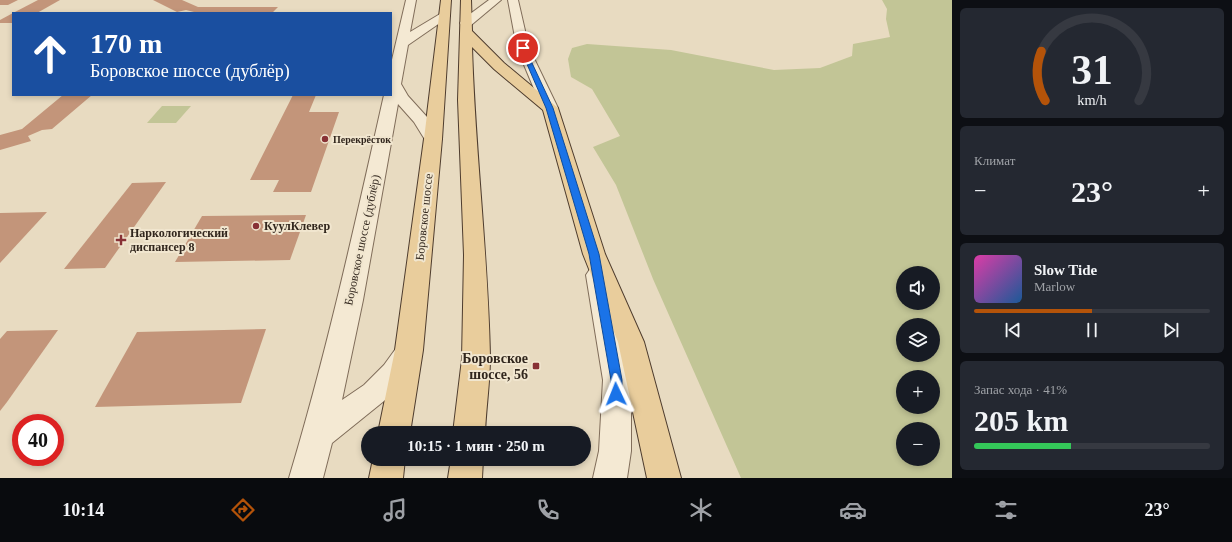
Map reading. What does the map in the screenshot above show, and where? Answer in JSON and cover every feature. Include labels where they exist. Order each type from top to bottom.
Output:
[{"type":"main road","points":[[466,0],[466,100],[475,255],[476,359],[470,426]]},
{"type":"main road","name":"Боровское шоссе","points":[[395,426],[409,350],[433,139],[445,8]]},
{"type":"main road","points":[[466,27],[481,49],[499,66],[550,108],[594,254],[631,342],[664,478]]},
{"type":"main road","points":[[386,478],[388,466]]},
{"type":"main road","points":[[465,478],[466,466]]},
{"type":"street","name":"Боровское шоссе (дублёр)","points":[[392,94],[411,0]]},
{"type":"street","points":[[466,27],[496,0]]},
{"type":"street","points":[[513,0],[523,48],[550,108]]},
{"type":"street","points":[[402,43],[445,8]]},
{"type":"street","points":[[394,84],[401,98],[421,120],[433,139]]},
{"type":"street","name":"Боровское шоссе (дублёр)","points":[[306,478],[318,435],[355,278],[392,96]]},
{"type":"street","points":[[594,254],[616,380],[615,451],[610,478]]},
{"type":"street","points":[[318,435],[374,393],[394,373],[409,350]]},
{"type":"green space","points":[[882,0],[952,0],[952,478],[741,478],[653,279],[616,185],[593,147],[620,136],[592,89],[571,77],[568,59],[572,48],[587,44],[671,50],[774,70],[820,68],[852,56],[853,44],[890,37],[886,19],[887,9]]},
{"type":"green space","points":[[162,106],[191,106],[176,123],[147,123]]},
{"type":"building","points":[[0,0],[18,0],[8,5],[0,5]]},
{"type":"building","points":[[38,0],[60,0],[39,12],[15,12]]},
{"type":"building","points":[[153,0],[182,0],[198,7],[278,7],[273,12],[194,12],[186,10],[177,12]]},
{"type":"building","points":[[12,14],[12,23],[0,23],[0,20]]},
{"type":"building","points":[[62,96],[91,96],[52,129],[42,130],[28,136],[31,141],[0,150],[0,135],[22,129]]},
{"type":"building","points":[[292,96],[316,96],[309,112],[339,112],[311,192],[273,192],[279,180],[250,180]]},
{"type":"building","points":[[166,182],[105,268],[64,269],[132,183]]},
{"type":"building","points":[[47,212],[0,263],[0,213]]},
{"type":"building","points":[[306,215],[290,260],[175,262],[202,216]]},
{"type":"building","points":[[266,329],[241,403],[95,407],[137,332]]},
{"type":"building","points":[[58,330],[0,411],[0,339],[7,331]]},
{"type":"place","name":"Перекрёсток","points":[[325,139]]},
{"type":"place","name":"КуулКлевер","points":[[256,226]]},
{"type":"place","name":"Наркологический диспансер 8","points":[[121,240]]},
{"type":"place","name":"Боровское шоссе, 56","points":[[536,366]]},
{"type":"route","points":[[523,48],[550,108],[594,254],[616,380],[616,394]]}]
